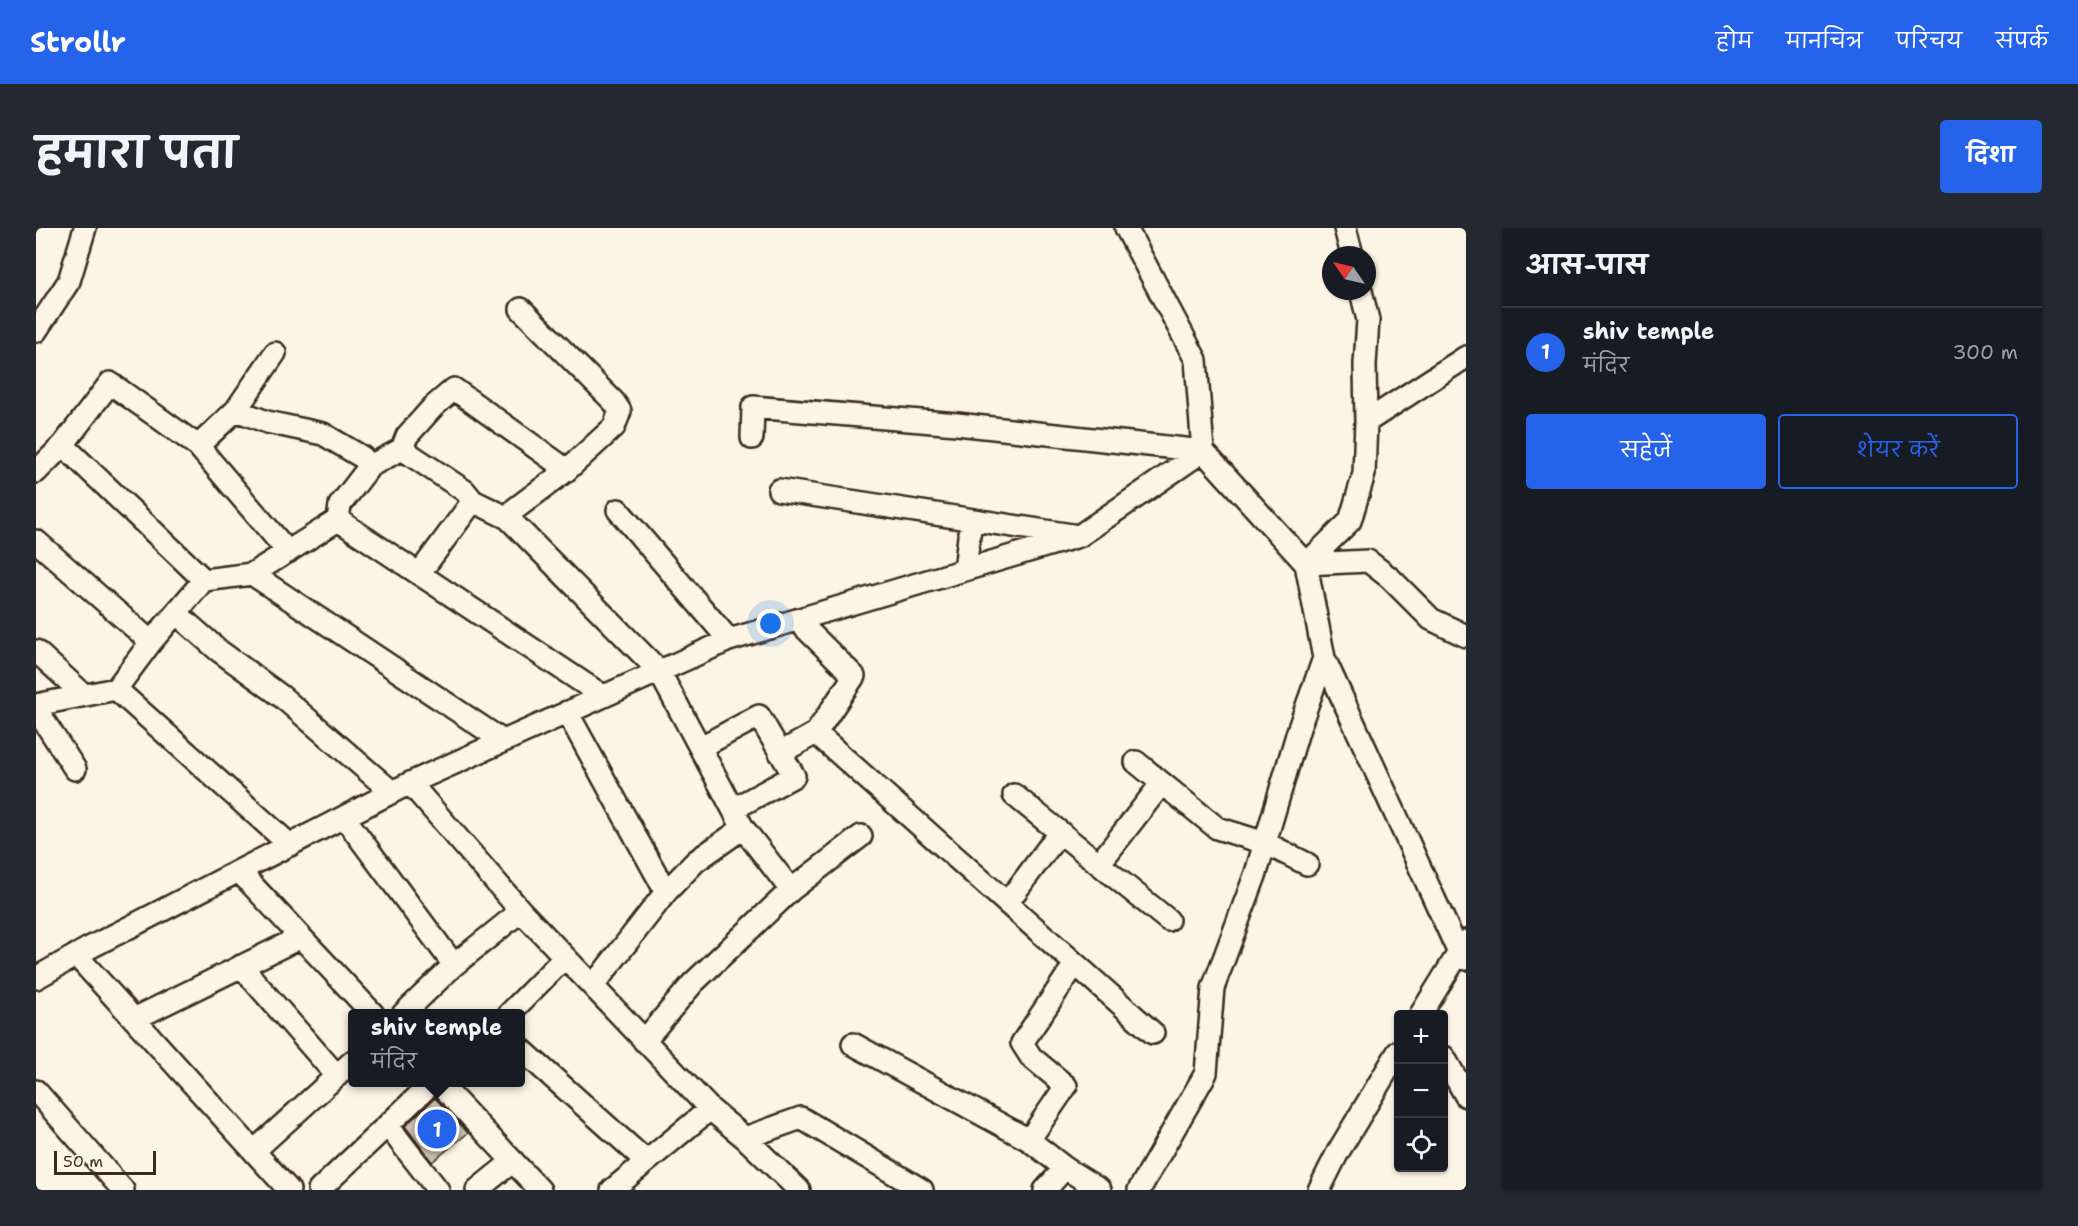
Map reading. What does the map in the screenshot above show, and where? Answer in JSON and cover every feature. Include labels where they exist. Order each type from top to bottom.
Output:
[{"type":"street","points":[[36,331],[69,282],[85,228]]},
{"type":"street","points":[[1126,228],[1196,360],[1203,451],[1306,564],[1324,658],[1464,951],[1424,1010]]},
{"type":"street","points":[[1345,228],[1350,246]]},
{"type":"street","points":[[1306,564],[1350,521],[1364,474],[1365,364],[1368,321],[1363,300]]},
{"type":"street","points":[[508,518],[515,509],[567,470],[614,427],[620,411],[614,402],[521,309]]},
{"type":"street","points":[[198,446],[236,411],[275,352]]},
{"type":"street","points":[[1366,422],[1466,357]]},
{"type":"street","points":[[36,472],[63,445],[110,383],[198,446],[288,552]]},
{"type":"street","points":[[75,769],[36,707],[116,689],[151,642],[204,580],[252,574],[338,520],[340,506],[370,466],[402,449],[407,436],[433,406],[454,389],[567,470]]},
{"type":"street","points":[[752,438],[753,407],[957,424],[1203,451]]},
{"type":"street","points":[[236,411],[267,422],[323,434],[362,456],[370,466]]},
{"type":"street","points":[[63,445],[204,580]]},
{"type":"street","points":[[402,449],[465,491],[473,501],[508,518],[659,671],[743,828],[791,890]]},
{"type":"street","points":[[36,978],[76,955],[401,788],[729,640],[1079,536],[1203,451]]},
{"type":"street","points":[[779,490],[1079,536]]},
{"type":"street","points":[[419,574],[473,501]]},
{"type":"street","points":[[618,510],[729,640]]},
{"type":"street","points":[[338,520],[603,696]]},
{"type":"street","points":[[965,570],[971,520]]},
{"type":"street","points":[[36,541],[151,642]]},
{"type":"street","points":[[1306,564],[1368,561],[1390,578],[1431,619],[1466,636]]},
{"type":"street","points":[[252,574],[503,741]]},
{"type":"street","points":[[177,614],[218,650],[401,788],[710,1109],[745,1138],[799,1190]]},
{"type":"street","points":[[780,753],[816,733],[854,676],[797,620]]},
{"type":"street","points":[[36,651],[84,695]]},
{"type":"street","points":[[1139,1190],[1206,1073],[1213,988],[1256,873],[1299,728],[1324,658]]},
{"type":"street","points":[[116,689],[290,845]]},
{"type":"street","points":[[567,712],[666,892]]},
{"type":"street","points":[[701,747],[759,716],[794,776],[733,809]]},
{"type":"street","points":[[816,733],[1153,1033]]},
{"type":"street","points":[[1136,762],[1217,828],[1264,843],[1307,864]]},
{"type":"street","points":[[1099,864],[1162,783]]},
{"type":"street","points":[[1014,795],[1167,920]]},
{"type":"street","points":[[344,817],[454,965]]},
{"type":"street","points":[[593,986],[666,892],[696,861],[743,828]]},
{"type":"street","points":[[1007,903],[1060,832]]},
{"type":"street","points":[[644,1041],[693,983],[791,890],[861,836]]},
{"type":"street","points":[[239,871],[368,1009]]},
{"type":"street","points":[[408,1009],[454,965],[520,911]]},
{"type":"street","points":[[134,1019],[300,936]]},
{"type":"street","points":[[76,955],[289,1190]]},
{"type":"street","points":[[514,1009],[565,957]]},
{"type":"street","points":[[1029,1140],[1066,1086],[1031,1057],[1022,1043],[1075,964]]},
{"type":"street","points":[[241,966],[338,1076]]},
{"type":"street","points":[[853,1044],[1029,1140],[1065,1168],[1100,1190]]},
{"type":"street","points":[[525,1053],[646,1161]]},
{"type":"street","points":[[1319,1190],[1338,1152],[1394,1059]]},
{"type":"street","points":[[1447,1064],[1466,1095]]},
{"type":"street","points":[[254,1151],[348,1066]]},
{"type":"street","points":[[319,1190],[429,1087]]},
{"type":"street","points":[[442,1087],[540,1190]]},
{"type":"street","points":[[36,1091],[123,1190]]},
{"type":"street","points":[[612,1190],[710,1109]]},
{"type":"street","points":[[745,1138],[801,1118],[922,1190]]},
{"type":"street","points":[[388,1126],[438,1190]]},
{"type":"street","points":[[477,1190],[513,1161]]},
{"type":"street","points":[[1045,1190],[1065,1168]]},
{"type":"building","points":[[435,1098],[468,1133],[432,1162],[405,1126]]},
{"type":"place","name":"shiv temple","points":[[437,1129]]}]
